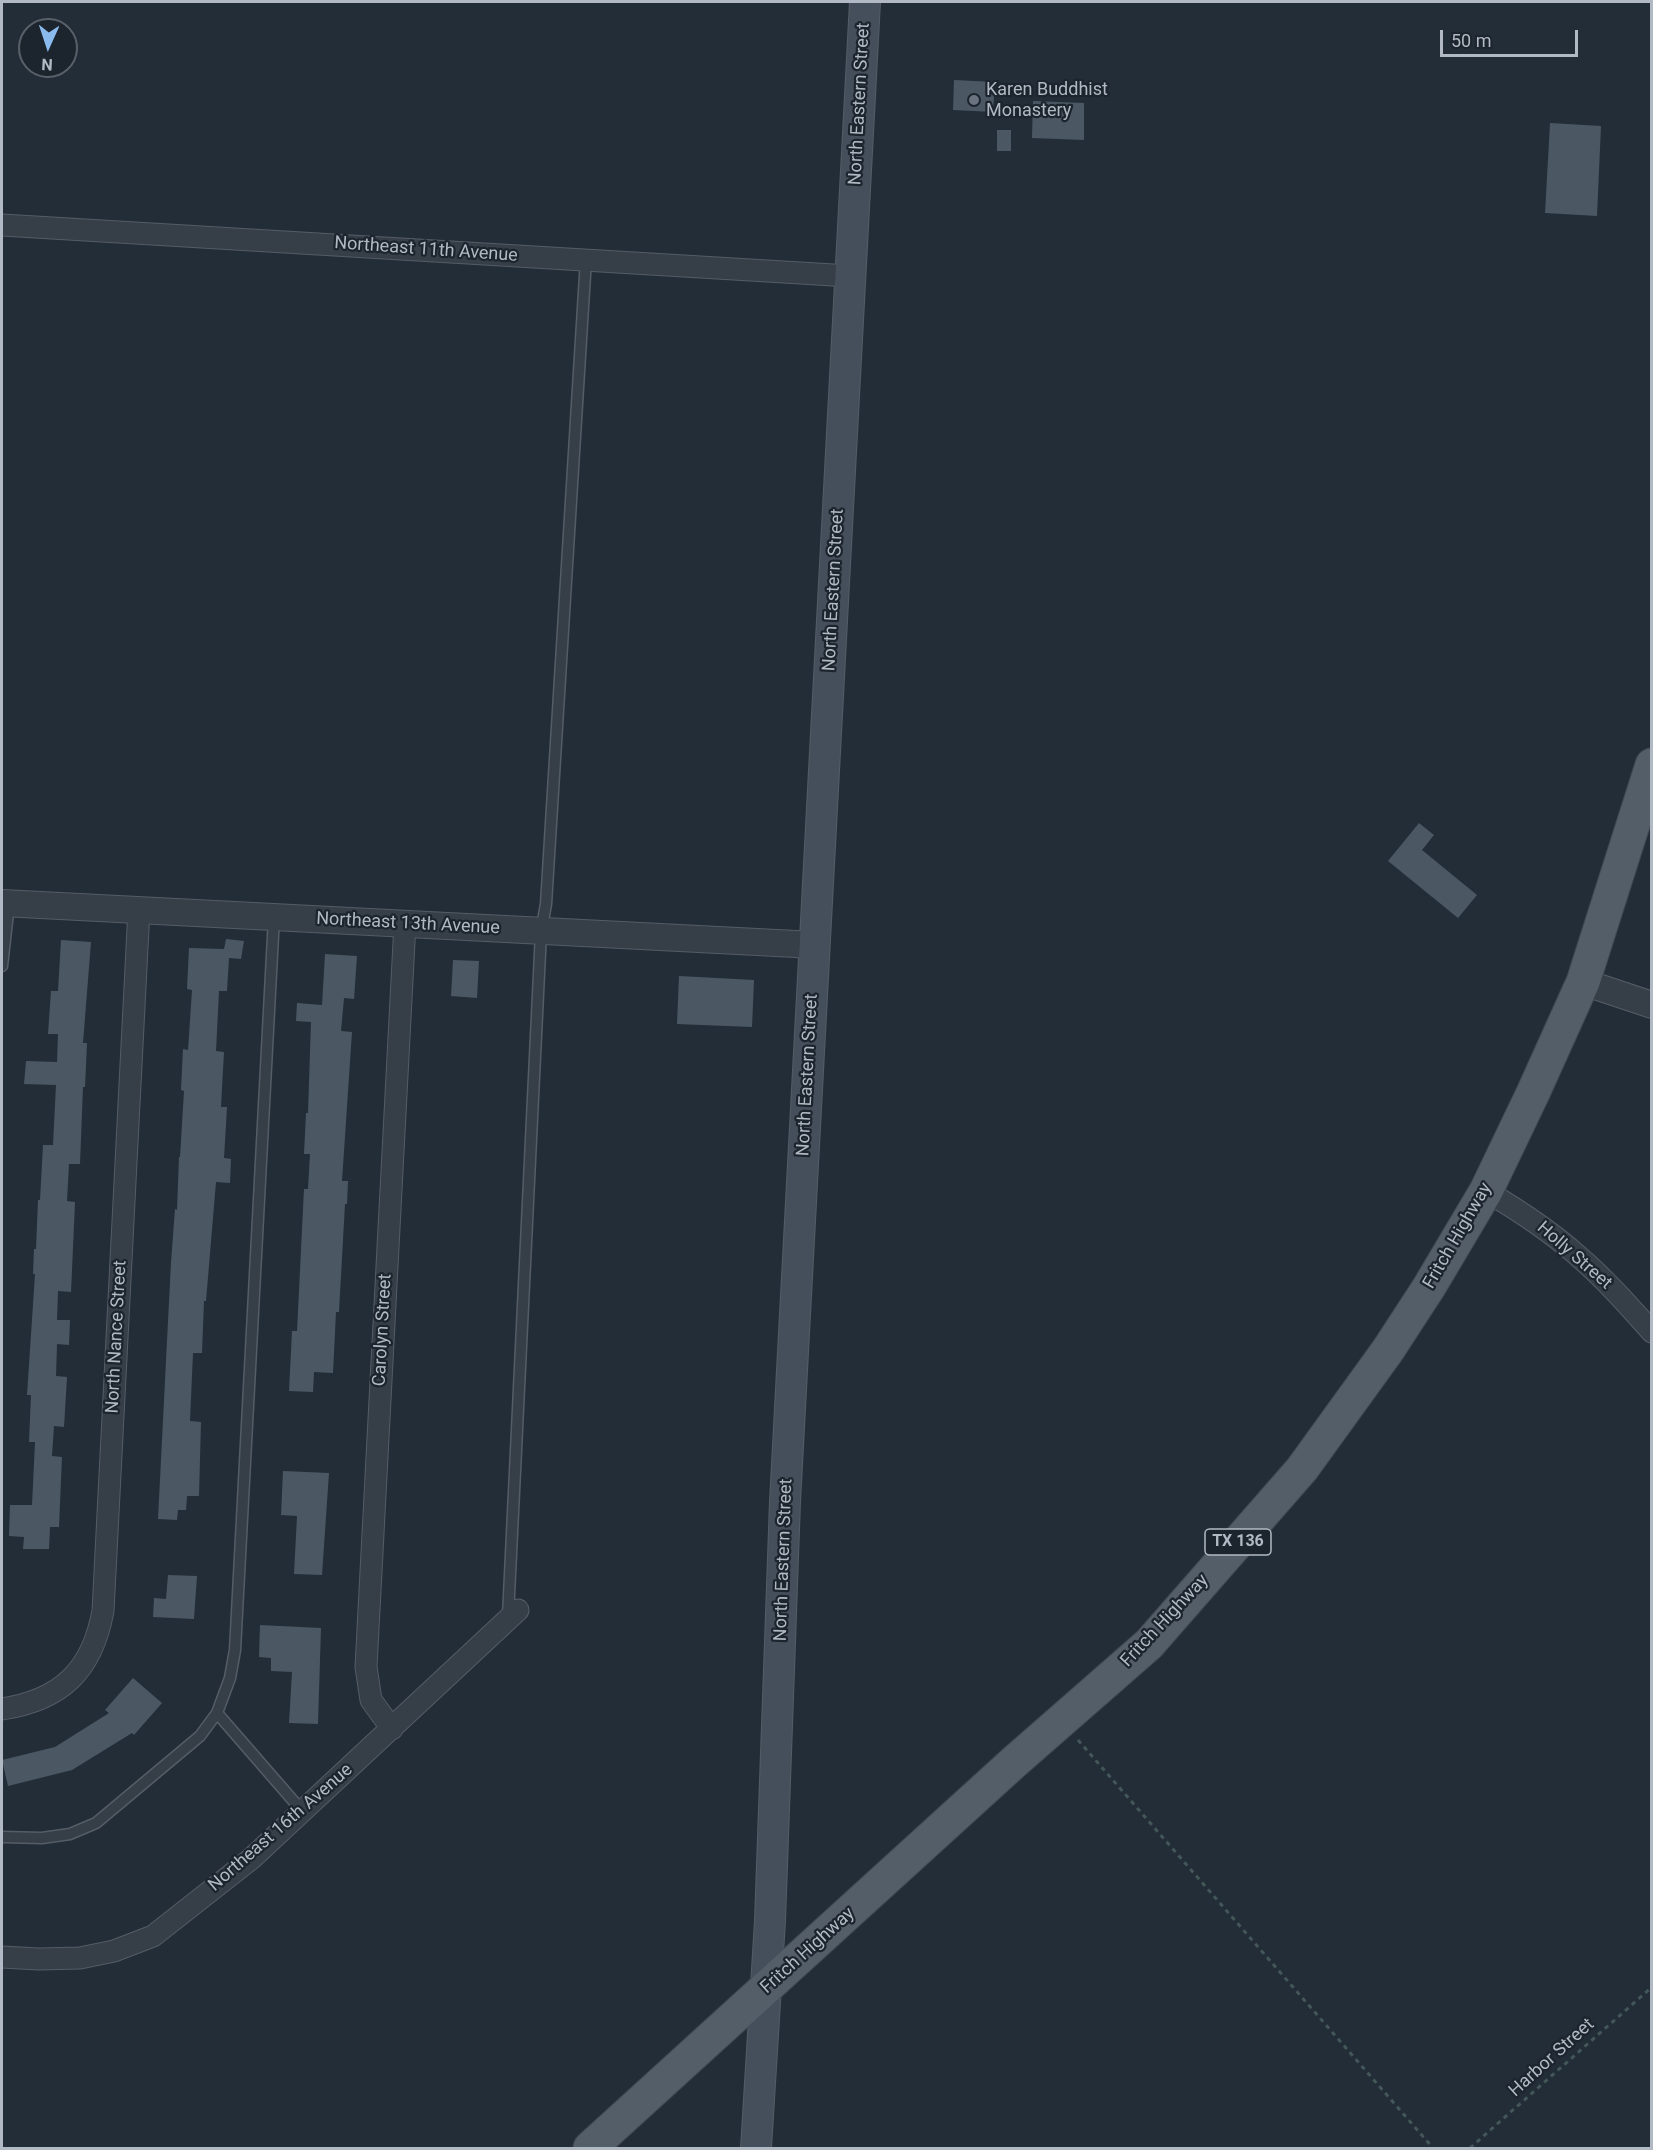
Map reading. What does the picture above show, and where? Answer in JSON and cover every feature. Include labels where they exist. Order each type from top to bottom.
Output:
[{"type":"main road","name":"North Eastern Street","points":[[756,2148],[770,1921],[786,1502],[865,2]]},
{"type":"main road","name":"Fritch Highway","points":[[590,2148],[1149,1644],[1302,1469],[1388,1350],[1430,1287],[1486,1191],[1583,982],[1652,765]]},
{"type":"street","name":"Northeast 11th Avenue","points":[[2,225],[850,276]]},
{"type":"street","name":"Northeast 13th Avenue","points":[[5,903],[815,945]]},
{"type":"street","name":"North Nance Street","points":[[2,1709],[22,1706],[46,1696],[63,1686],[78,1672],[90,1655],[99,1634],[103,1611],[139,909]]},
{"type":"street","name":"Carolyn Street","points":[[392,1729],[371,1700],[366,1667],[405,923]]},
{"type":"street","points":[[1583,982],[1652,1005]]},
{"type":"street","name":"Holly Street","points":[[1486,1191],[1523,1213],[1577,1254],[1652,1332]]},
{"type":"street","name":"Northeast 16th Avenue","points":[[2,1957],[80,1958],[114,1951],[153,1936],[251,1859],[513,1615]]},
{"type":"lane","points":[[513,1615],[541,932],[546,904],[586,260]]},
{"type":"lane","points":[[2,966],[5,903]]},
{"type":"lane","points":[[2,1837],[42,1838],[70,1834],[96,1823],[200,1736],[217,1713],[230,1678],[235,1650],[274,916]]},
{"type":"lane","points":[[217,1713],[303,1812]]},
{"type":"path","points":[[1062,1721],[1434,2148]]},
{"type":"path","name":"Harbor Street","points":[[1470,2148],[1652,1987]]},
{"type":"building","points":[[954,80],[995,82],[993,112],[953,110]]},
{"type":"building","points":[[1033,101],[1084,103],[1084,140],[1032,138]]},
{"type":"building","points":[[1550,123],[1601,126],[1597,216],[1545,213]]},
{"type":"building","points":[[997,130],[1011,130],[1011,151],[997,151]]},
{"type":"building","points":[[1419,823],[1434,835],[1422,850],[1477,895],[1458,918],[1388,861]]},
{"type":"building","points":[[226,939],[244,941],[241,959],[229,958],[227,991],[219,991],[216,1051],[224,1052],[221,1107],[227,1107],[224,1158],[231,1159],[230,1183],[216,1182],[206,1301],[204,1301],[202,1353],[193,1353],[190,1421],[201,1422],[199,1496],[187,1496],[186,1510],[178,1510],[177,1520],[158,1519],[171,1262],[175,1209],[177,1210],[184,1091],[181,1090],[183,1049],[188,1050],[192,990],[187,989],[189,948],[224,949]]},
{"type":"building","points":[[61,940],[91,942],[83,1043],[87,1043],[80,1164],[69,1164],[67,1201],[75,1202],[71,1292],[58,1291],[57,1320],[70,1320],[69,1345],[57,1344],[56,1376],[67,1377],[64,1427],[54,1426],[52,1456],[62,1457],[59,1527],[50,1527],[49,1549],[23,1549],[24,1537],[9,1536],[10,1505],[32,1505],[35,1442],[29,1442],[31,1395],[27,1395],[35,1274],[33,1274],[34,1249],[36,1249],[43,1145],[53,1145],[56,1085],[24,1084],[26,1061],[57,1062],[58,1034],[48,1034],[51,991],[58,991]]},
{"type":"building","points":[[325,954],[357,956],[354,999],[344,998],[341,1031],[352,1032],[342,1181],[348,1181],[339,1312],[336,1312],[333,1373],[314,1372],[313,1392],[289,1391],[292,1331],[297,1331],[304,1189],[308,1189],[310,1154],[304,1154],[306,1113],[308,1113],[311,1022],[296,1021],[297,1003],[322,1005]]},
{"type":"building","points":[[453,960],[479,961],[477,998],[451,996]]},
{"type":"building","points":[[679,976],[754,980],[752,1027],[677,1024]]},
{"type":"building","points":[[283,1471],[329,1473],[322,1575],[294,1574],[297,1516],[281,1515]]},
{"type":"building","points":[[168,1575],[197,1576],[194,1619],[153,1617],[154,1598],[166,1599]]},
{"type":"building","points":[[260,1625],[321,1628],[318,1724],[289,1723],[292,1672],[271,1671],[271,1658],[259,1657]]},
{"type":"building","points":[[133,1678],[162,1703],[134,1735],[132,1733],[72,1770],[8,1786],[2,1760],[55,1747],[109,1713],[105,1710]]},
{"type":"place","name":"Karen Buddhist Monastery","points":[[974,100]]}]
